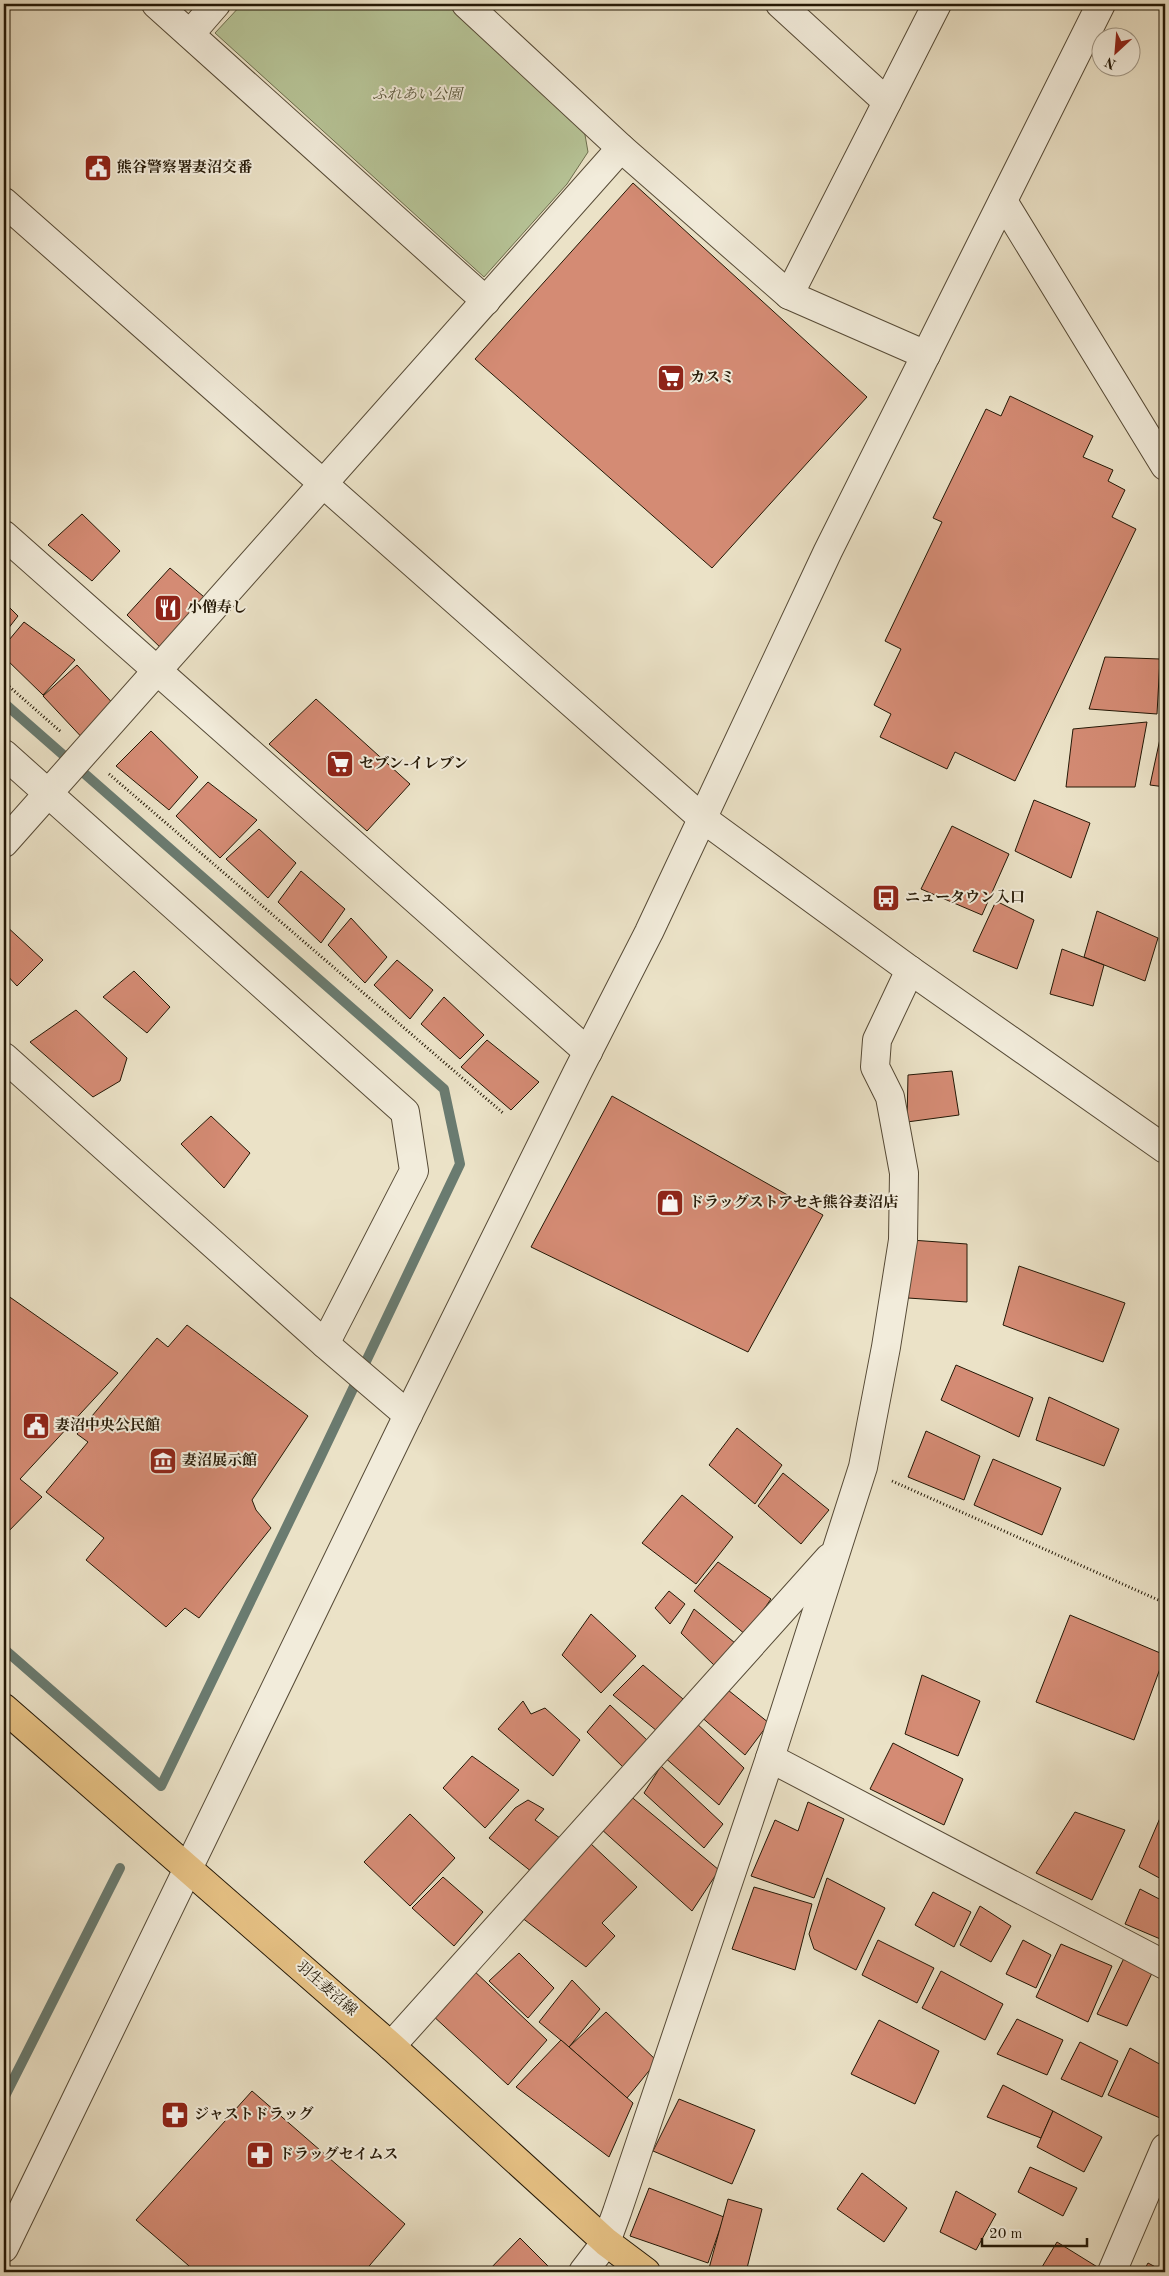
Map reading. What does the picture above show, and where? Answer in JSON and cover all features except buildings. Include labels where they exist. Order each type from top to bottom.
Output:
[{"type":"main road","name":"羽生妻沼線","points":[[4,1708],[391,2046],[606,2242],[646,2272]]},
{"type":"street","points":[[156,4],[486,301]]},
{"type":"street","points":[[190,34],[216,4]]},
{"type":"street","points":[[466,4],[621,148],[789,295],[926,355]]},
{"type":"street","points":[[780,4],[887,102]]},
{"type":"street","points":[[789,295],[937,4]]},
{"type":"street","points":[[4,2248],[408,1415],[649,932],[828,551],[1101,4]]},
{"type":"street","points":[[4,843],[621,148]]},
{"type":"street","points":[[1003,201],[1165,466]]},
{"type":"street","points":[[4,202],[322,485],[702,818],[910,970],[1165,1149]]},
{"type":"street","points":[[4,535],[588,1052]]},
{"type":"street","points":[[4,754],[405,1112],[414,1171],[325,1344]]},
{"type":"street","points":[[583,2272],[606,2242],[770,1758],[863,1467],[886,1347],[902,1240],[903,1164],[890,1097],[875,1067],[877,1040],[910,970]]},
{"type":"street","points":[[4,1056],[325,1344],[408,1415]]},
{"type":"street","points":[[391,2046],[836,1550]]},
{"type":"street","points":[[770,1758],[1165,1965]]},
{"type":"street","points":[[1112,2272],[1165,2148]]},
{"type":"path","points":[[4,682],[63,734]]},
{"type":"path","points":[[108,773],[503,1113]]},
{"type":"path","points":[[863,1467],[1165,1604]]},
{"type":"green space","name":"ふれあい公園","points":[[242,4],[454,4],[584,129],[588,152],[567,184],[484,277],[215,33]]},
{"type":"waterway","points":[[4,703],[444,1089],[460,1164],[161,1786],[4,1649]]},
{"type":"waterway","points":[[4,2098],[120,1868]]},
{"type":"place","name":"熊谷警察署妻沼交番","points":[[98,168]]},
{"type":"place","name":"カスミ","points":[[671,378]]},
{"type":"place","name":"小僧寿し","points":[[168,608]]},
{"type":"place","name":"セブン-イレブン","points":[[340,764]]},
{"type":"place","name":"ニュータウン入口","points":[[886,898]]},
{"type":"place","name":"ドラッグストアセキ熊谷妻沼店","points":[[670,1203]]},
{"type":"place","name":"妻沼中央公民館","points":[[36,1426]]},
{"type":"place","name":"妻沼展示館","points":[[163,1461]]},
{"type":"place","name":"ジャストドラッグ","points":[[175,2115]]},
{"type":"place","name":"ドラッグセイムス","points":[[260,2155]]}]
